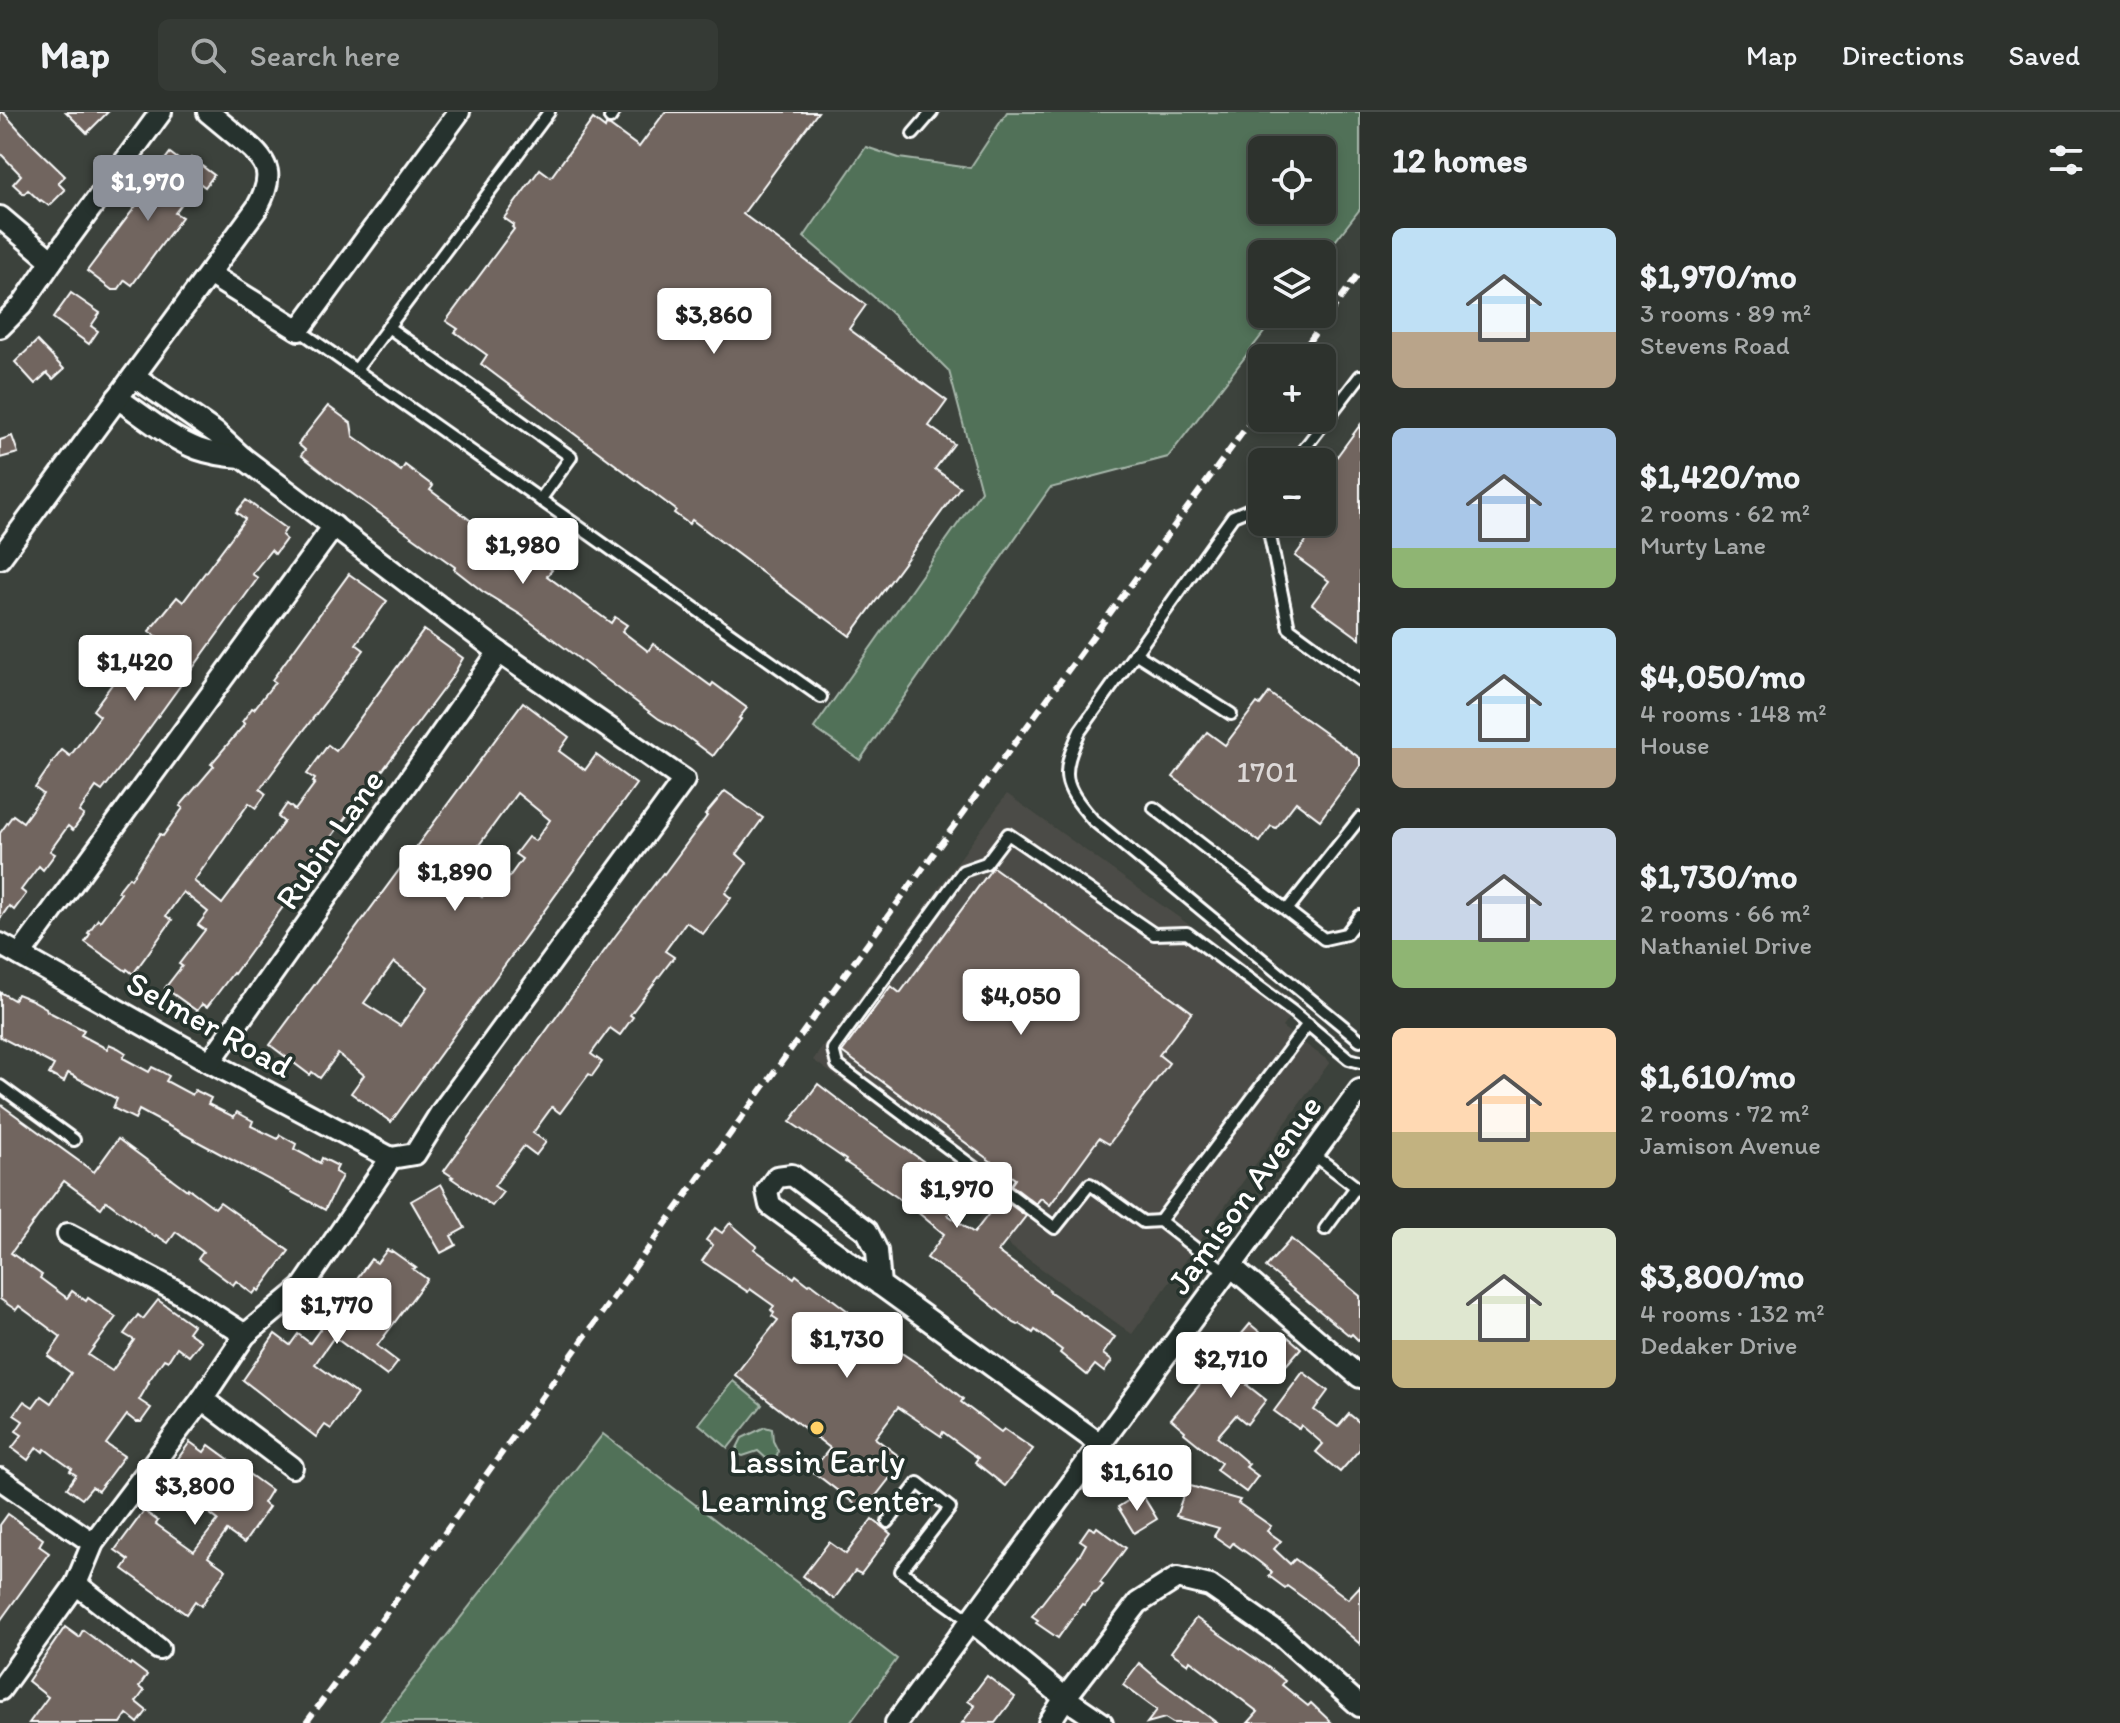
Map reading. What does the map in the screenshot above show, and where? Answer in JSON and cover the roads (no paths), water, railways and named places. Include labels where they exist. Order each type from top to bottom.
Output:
[{"type":"street","points":[[0,327],[22,305],[161,112]]},
{"type":"street","points":[[0,558],[257,208],[265,192],[267,174],[256,151],[208,112]]},
{"type":"street","points":[[209,274],[299,330],[459,112]]},
{"type":"street","points":[[0,217],[52,261]]},
{"type":"street","points":[[0,1690],[76,1584],[93,1543],[202,1399],[245,1335],[302,1288],[391,1158],[415,1154],[440,1114],[684,780],[499,652],[242,457],[216,433],[134,376]]},
{"type":"street","points":[[117,398],[198,449],[242,457]]},
{"type":"street","points":[[20,955],[334,526]]},
{"type":"street","name":"Rubin Lane","points":[[210,1062],[499,652]]},
{"type":"street","name":"Selmer Road","points":[[0,944],[210,1062],[391,1158]]},
{"type":"street","name":"Jamison Avenue","points":[[896,1723],[1360,1090]]},
{"type":"street","points":[[880,1285],[877,1251],[867,1231],[792,1175],[777,1177],[767,1191],[770,1205],[880,1285],[1100,1444]]},
{"type":"street","points":[[68,1234],[180,1293],[245,1335]]},
{"type":"street","points":[[1229,1269],[1360,1377]]},
{"type":"street","points":[[202,1399],[292,1467]]},
{"type":"street","points":[[0,1479],[93,1543]]},
{"type":"street","points":[[1049,1723],[1138,1603],[1177,1578],[1210,1586],[1282,1636],[1360,1706]]},
{"type":"street","points":[[76,1584],[159,1649]]},
{"type":"street","points":[[971,1621],[1065,1698],[1102,1723]]},
{"type":"lane","points":[[356,370],[549,112]]},
{"type":"lane","points":[[913,134],[932,112]]},
{"type":"lane","points":[[388,327],[571,457],[540,500]]},
{"type":"lane","points":[[299,330],[821,697]]},
{"type":"lane","points":[[1305,448],[1360,376]]},
{"type":"lane","points":[[1248,510],[1233,516],[1080,731],[1070,754],[1067,781],[1074,797],[1093,820],[1360,1040]]},
{"type":"lane","points":[[1270,536],[1289,628],[1360,680]]},
{"type":"lane","points":[[1135,653],[1231,714]]},
{"type":"lane","points":[[1154,808],[1324,939],[1346,934],[1360,916]]},
{"type":"lane","points":[[1287,910],[1360,818]]},
{"type":"lane","points":[[1229,1269],[1160,1221],[1143,1222],[1090,1184],[1055,1228],[837,1065],[833,1049],[963,871],[986,863],[1008,834],[1154,934],[1187,933],[1308,1024],[1349,1059],[1360,1062]]},
{"type":"lane","points":[[1160,1221],[1308,1024]]},
{"type":"lane","points":[[0,1086],[74,1140]]},
{"type":"lane","points":[[1313,1154],[1356,1187],[1325,1229]]},
{"type":"lane","points":[[888,1522],[918,1483],[950,1508],[901,1571],[971,1621]]},
{"type":"railway","points":[[1307,344],[1360,272]]},
{"type":"railway","points":[[306,1723],[816,1014],[1248,425]]},
{"type":"place","name":"Lassin Early Learning Center","points":[[817,1428]]}]
